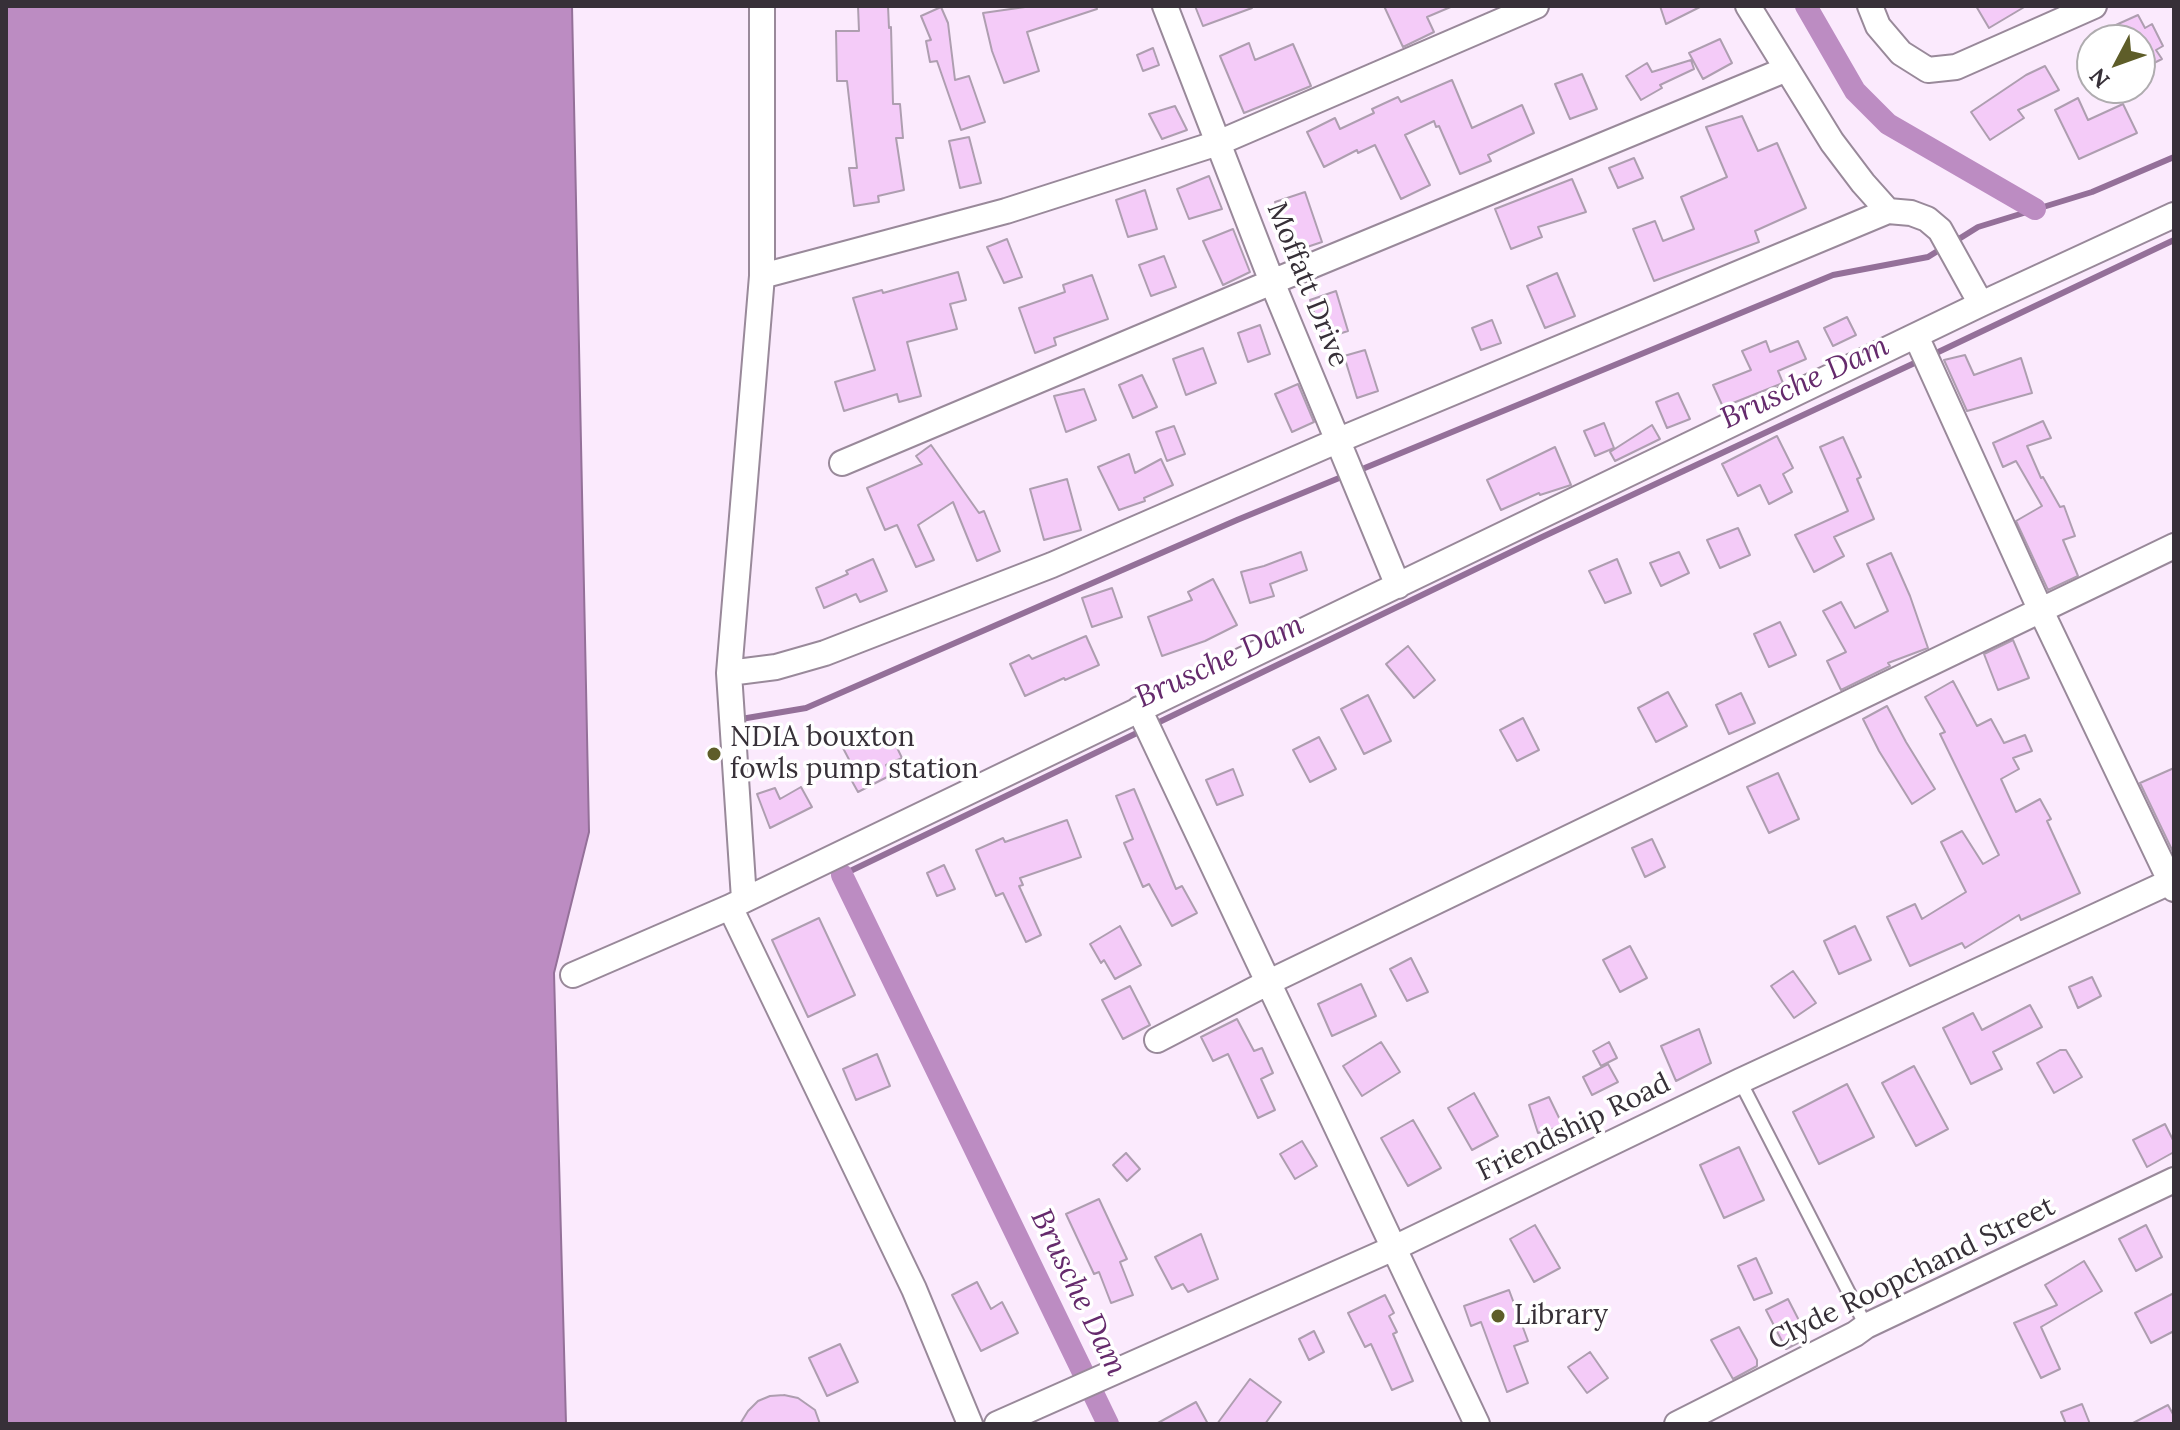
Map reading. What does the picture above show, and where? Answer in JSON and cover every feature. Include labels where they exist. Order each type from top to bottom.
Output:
[{"type":"street","points":[[762,6],[762,276],[729,673],[737,903],[914,1289],[970,1424]]},
{"type":"street","name":"Moffatt Drive","points":[[1165,6],[1272,282],[1398,586]]},
{"type":"street","points":[[762,276],[1006,211],[1218,143],[1536,6]]},
{"type":"street","points":[[1748,6],[1832,142],[1888,211]]},
{"type":"street","points":[[1870,6],[1878,26],[1901,53],[1928,70],[1956,67],[2094,6]]},
{"type":"street","points":[[842,463],[1787,69]]},
{"type":"street","points":[[729,673],[776,667],[825,653],[1052,565],[1341,446],[1888,211],[1911,213],[1927,219],[1940,230],[1981,304]]},
{"type":"street","points":[[573,975],[1145,722],[1398,586],[1981,304],[2174,215]]},
{"type":"street","points":[[1916,336],[2041,611],[2173,884]]},
{"type":"street","points":[[1157,1040],[1267,983],[2174,546]]},
{"type":"street","points":[[1145,722],[1477,1424]]},
{"type":"street","name":"Friendship Road","points":[[997,1424],[1035,1412],[1112,1372],[1394,1248],[1740,1081],[2173,884]]},
{"type":"street","name":"Clyde Roopchand Street","points":[[1677,1424],[1866,1326],[2174,1180]]},
{"type":"lane","points":[[1740,1081],[1866,1326]]},
{"type":"shaded area","points":[[6,6],[572,6],[589,832],[554,973],[566,1424],[6,1424]]},
{"type":"building","points":[[858,6],[888,6],[893,104],[900,104],[903,138],[896,138],[904,190],[878,196],[879,202],[854,206],[849,168],[857,168],[847,81],[837,81],[836,31],[859,31]]},
{"type":"building","points":[[1032,6],[1096,6],[1097,9],[1027,32],[1039,71],[1004,83],[983,13]]},
{"type":"building","points":[[1195,6],[1252,6],[1252,8],[1203,26]]},
{"type":"building","points":[[1384,6],[1453,6],[1427,17],[1434,32],[1403,47]]},
{"type":"building","points":[[1660,6],[1702,6],[1666,24]]},
{"type":"building","points":[[1976,6],[2026,6],[1989,28]]},
{"type":"building","points":[[941,7],[948,23],[955,80],[969,76],[985,122],[961,130],[937,61],[930,62],[926,41],[931,40],[921,16]]},
{"type":"building","points":[[2138,15],[2143,24],[2118,24]]},
{"type":"building","points":[[2156,32],[2163,46],[2156,50]]},
{"type":"building","points":[[1720,39],[1732,63],[1703,79],[1689,53]]},
{"type":"building","points":[[1249,43],[1255,60],[1293,44],[1311,86],[1244,113],[1220,56]]},
{"type":"building","points":[[1153,48],[1159,65],[1143,71],[1137,55]]},
{"type":"building","points":[[1691,60],[1694,69],[1660,85],[1662,88],[1641,100],[1626,76],[1647,63],[1652,72]]},
{"type":"building","points":[[2045,66],[2059,90],[2018,110],[2024,118],[1990,140],[1971,112]]},
{"type":"building","points":[[1582,74],[1597,109],[1570,119],[1555,84]]},
{"type":"building","points":[[1452,80],[1472,128],[1522,105],[1534,133],[1488,155],[1491,161],[1460,174],[1434,121],[1405,135],[1430,185],[1401,199],[1375,145],[1358,153],[1357,150],[1324,167],[1307,132],[1335,118],[1340,129],[1374,113],[1372,109],[1398,97],[1401,102]]},
{"type":"building","points":[[2076,99],[2076,104],[2081,104],[2088,120],[2123,104],[2137,133],[2079,159],[2055,110]]},
{"type":"building","points":[[1175,106],[1187,130],[1162,139],[1149,114]]},
{"type":"building","points":[[1742,116],[1758,151],[1777,143],[1806,208],[1755,231],[1759,242],[1654,281],[1633,229],[1655,221],[1663,241],[1694,229],[1681,197],[1727,177],[1706,127]]},
{"type":"building","points":[[969,137],[981,183],[960,188],[949,141]]},
{"type":"building","points":[[1634,158],[1643,178],[1618,188],[1609,168]]},
{"type":"building","points":[[1209,176],[1222,209],[1189,219],[1177,189]]},
{"type":"building","points":[[1572,179],[1586,212],[1538,227],[1542,237],[1511,249],[1495,209]]},
{"type":"building","points":[[1145,190],[1157,229],[1128,237],[1116,200]]},
{"type":"building","points":[[1305,192],[1322,242],[1292,252],[1275,202]]},
{"type":"building","points":[[1233,229],[1250,272],[1223,285],[1203,241]]},
{"type":"building","points":[[1007,239],[1022,277],[1004,283],[987,247]]},
{"type":"building","points":[[1164,256],[1176,287],[1151,296],[1139,265]]},
{"type":"building","points":[[958,272],[966,300],[950,304],[957,329],[907,342],[921,396],[899,402],[897,394],[844,411],[835,382],[875,370],[853,298]]},
{"type":"building","points":[[1557,273],[1575,316],[1545,328],[1527,286]]},
{"type":"building","points":[[1092,275],[1108,319],[1054,338],[1056,345],[1035,353],[1019,308],[1065,292],[1063,285]]},
{"type":"building","points":[[1336,291],[1348,331],[1323,339],[1310,300]]},
{"type":"building","points":[[1847,317],[1856,335],[1833,346],[1824,328]]},
{"type":"building","points":[[1492,320],[1501,343],[1481,350],[1472,328]]},
{"type":"building","points":[[1260,325],[1270,354],[1248,362],[1238,333]]},
{"type":"building","points":[[1766,341],[1770,352],[1798,341],[1806,359],[1778,371],[1783,383],[1723,407],[1713,385],[1751,370],[1742,351]]},
{"type":"building","points":[[1203,348],[1216,383],[1186,395],[1173,359]]},
{"type":"building","points":[[1365,350],[1378,391],[1357,398],[1344,356]]},
{"type":"building","points":[[1965,355],[1974,375],[2021,358],[2032,393],[1967,411],[1944,360]]},
{"type":"building","points":[[1142,375],[1157,407],[1133,418],[1119,385]]},
{"type":"building","points":[[1298,384],[1314,422],[1292,432],[1275,394]]},
{"type":"building","points":[[1084,389],[1096,420],[1066,432],[1054,396]]},
{"type":"building","points":[[1678,393],[1690,419],[1667,428],[1656,402]]},
{"type":"building","points":[[2043,421],[2051,438],[2027,446],[2041,478],[2060,507],[2064,506],[2075,536],[2063,540],[2078,576],[2048,590],[2016,521],[2042,506],[2016,461],[2003,467],[1993,443]]},
{"type":"building","points":[[1604,423],[1614,448],[1595,456],[1584,431]]},
{"type":"building","points":[[1652,425],[1660,439],[1615,461],[1610,452]]},
{"type":"building","points":[[1174,426],[1185,454],[1167,461],[1156,432]]},
{"type":"building","points":[[1777,436],[1793,468],[1783,474],[1792,492],[1769,504],[1760,485],[1738,496],[1722,464]]},
{"type":"building","points":[[1843,437],[1861,477],[1857,479],[1874,519],[1834,537],[1844,556],[1814,572],[1795,535],[1848,511],[1820,447]]},
{"type":"building","points":[[931,445],[979,513],[984,511],[1000,551],[977,561],[953,502],[918,525],[934,560],[916,567],[897,525],[885,530],[867,488],[922,464],[916,456]]},
{"type":"building","points":[[1555,447],[1571,485],[1539,493],[1501,510],[1487,480]]},
{"type":"building","points":[[1129,454],[1135,473],[1161,459],[1173,485],[1144,498],[1145,501],[1119,510],[1098,467]]},
{"type":"building","points":[[1067,479],[1081,530],[1044,540],[1030,489]]},
{"type":"building","points":[[1738,528],[1750,555],[1720,568],[1707,540]]},
{"type":"building","points":[[1301,552],[1307,570],[1270,584],[1274,596],[1250,603],[1241,572]]},
{"type":"building","points":[[1679,552],[1689,573],[1661,586],[1650,563]]},
{"type":"building","points":[[1891,553],[1928,648],[1888,663],[1890,666],[1841,690],[1827,661],[1846,652],[1823,611],[1841,602],[1855,628],[1888,611],[1867,564]]},
{"type":"building","points":[[873,559],[887,591],[860,602],[856,594],[824,608],[816,588]]},
{"type":"building","points":[[1617,559],[1631,593],[1605,603],[1589,571]]},
{"type":"building","points":[[1213,579],[1237,625],[1205,641],[1162,656],[1148,617],[1192,600],[1188,592]]},
{"type":"building","points":[[1112,588],[1122,617],[1092,627],[1082,598]]},
{"type":"building","points":[[1780,622],[1796,655],[1769,667],[1754,634]]},
{"type":"building","points":[[1086,636],[1099,665],[1025,696],[1010,664],[1029,655],[1032,659]]},
{"type":"building","points":[[2013,640],[2029,678],[1998,690],[1984,654]]},
{"type":"building","points":[[1408,646],[1435,680],[1414,698],[1386,664]]},
{"type":"building","points":[[1953,681],[1977,726],[1991,719],[2004,743],[2025,735],[2032,751],[2013,758],[2019,769],[2001,779],[2016,812],[2040,799],[2080,893],[2021,920],[2019,915],[1965,948],[1962,943],[1910,966],[1887,917],[1915,904],[1922,919],[1966,892],[1941,842],[1962,831],[1983,864],[1999,855],[1940,734],[1945,732],[1925,697]]},
{"type":"building","points":[[1668,692],[1687,726],[1656,742],[1638,708]]},
{"type":"building","points":[[1741,693],[1755,723],[1729,734],[1716,705]]},
{"type":"building","points":[[1368,695],[1391,741],[1364,754],[1341,709]]},
{"type":"building","points":[[1887,706],[1935,789],[1912,804],[1863,719]]},
{"type":"building","points":[[1523,718],[1539,750],[1517,761],[1500,730]]},
{"type":"building","points":[[888,729],[902,758],[886,765],[891,775],[858,792],[848,774],[855,771],[843,748],[869,734],[871,737]]},
{"type":"building","points":[[1319,737],[1336,769],[1310,782],[1293,750]]},
{"type":"building","points":[[2174,768],[2174,854],[2140,783]]},
{"type":"building","points":[[1233,769],[1243,795],[1217,805],[1206,780]]},
{"type":"building","points":[[1778,773],[1799,819],[1769,833],[1747,787]]},
{"type":"building","points":[[801,787],[812,807],[770,828],[757,794],[775,788],[780,799]]},
{"type":"building","points":[[1134,789],[1176,889],[1182,886],[1197,913],[1172,926],[1149,884],[1143,887],[1124,843],[1133,839],[1116,796]]},
{"type":"building","points":[[1067,820],[1081,857],[1020,878],[1023,885],[1019,886],[1041,935],[1026,942],[1003,893],[996,896],[976,850],[1003,838],[1005,842]]},
{"type":"building","points":[[1652,839],[1665,867],[1645,877],[1632,848]]},
{"type":"building","points":[[944,865],[955,889],[937,896],[927,873]]},
{"type":"building","points":[[819,918],[855,995],[808,1017],[772,940]]},
{"type":"building","points":[[1120,926],[1141,965],[1115,979],[1090,944]]},
{"type":"building","points":[[1855,926],[1871,960],[1839,974],[1824,941]]},
{"type":"building","points":[[1630,946],[1647,978],[1620,992],[1603,960]]},
{"type":"building","points":[[1411,958],[1428,992],[1407,1001],[1390,969]]},
{"type":"building","points":[[1793,971],[1816,1003],[1794,1018],[1771,986]]},
{"type":"building","points":[[2092,977],[2101,996],[2078,1008],[2069,987]]},
{"type":"building","points":[[1361,984],[1376,1016],[1332,1036],[1318,1004]]},
{"type":"building","points":[[1130,986],[1150,1025],[1123,1039],[1102,1000]]},
{"type":"building","points":[[2030,1005],[2042,1027],[1993,1052],[2002,1069],[1971,1084],[1943,1028],[1973,1013],[1982,1030]]},
{"type":"building","points":[[1237,1019],[1254,1051],[1262,1048],[1273,1073],[1261,1079],[1275,1110],[1258,1118],[1228,1054],[1213,1061],[1201,1037]]},
{"type":"building","points":[[1699,1029],[1711,1063],[1676,1081],[1661,1046]]},
{"type":"building","points":[[1381,1042],[1400,1072],[1362,1096],[1343,1066]]},
{"type":"building","points":[[1609,1042],[1617,1058],[1601,1066],[1593,1051]]},
{"type":"building","points":[[2060,1050],[2066,1050],[2082,1077],[2054,1093],[2037,1063]]},
{"type":"building","points":[[877,1054],[890,1086],[856,1100],[843,1069]]},
{"type":"building","points":[[1608,1064],[1618,1082],[1592,1095],[1583,1077]]},
{"type":"building","points":[[1914,1066],[1948,1129],[1916,1146],[1882,1083]]},
{"type":"building","points":[[1847,1084],[1874,1137],[1819,1164],[1793,1112]]},
{"type":"building","points":[[1474,1093],[1498,1136],[1472,1150],[1448,1108]]},
{"type":"building","points":[[1549,1097],[1563,1126],[1538,1133],[1529,1105]]},
{"type":"building","points":[[1413,1120],[1441,1168],[1408,1186],[1381,1138]]},
{"type":"building","points":[[2165,1124],[2174,1142],[2174,1152],[2147,1167],[2133,1140]]},
{"type":"building","points":[[1302,1141],[1317,1166],[1295,1179],[1280,1154]]},
{"type":"building","points":[[1739,1147],[1764,1200],[1724,1218],[1700,1165]]},
{"type":"building","points":[[1126,1153],[1140,1169],[1127,1181],[1113,1165]]},
{"type":"building","points":[[1099,1199],[1127,1259],[1120,1262],[1133,1295],[1111,1303],[1099,1272],[1094,1274],[1066,1214]]},
{"type":"building","points":[[1535,1225],[1560,1268],[1534,1282],[1510,1239]]},
{"type":"building","points":[[2146,1225],[2162,1257],[2136,1271],[2119,1239]]},
{"type":"building","points":[[1201,1234],[1218,1279],[1188,1292],[1183,1284],[1172,1289],[1155,1257]]},
{"type":"building","points":[[1756,1258],[1772,1293],[1754,1300],[1738,1266]]},
{"type":"building","points":[[2084,1261],[2102,1291],[2041,1327],[2060,1369],[2041,1378],[2014,1323],[2057,1305],[2045,1285]]},
{"type":"building","points":[[977,1282],[991,1309],[1002,1302],[1018,1333],[981,1351],[952,1295]]},
{"type":"building","points":[[1509,1290],[1528,1341],[1514,1346],[1528,1383],[1507,1392],[1481,1322],[1471,1326],[1464,1306]]},
{"type":"building","points":[[2174,1293],[2174,1331],[2151,1343],[2135,1313]]},
{"type":"building","points":[[1385,1295],[1394,1313],[1389,1316],[1397,1332],[1393,1334],[1413,1381],[1392,1390],[1371,1344],[1365,1347],[1348,1313]]},
{"type":"building","points":[[1788,1299],[1808,1338],[1786,1349],[1766,1310]]},
{"type":"building","points":[[1739,1327],[1757,1360],[1757,1366],[1733,1379],[1711,1340]]},
{"type":"building","points":[[1314,1331],[1324,1352],[1309,1360],[1299,1339]]},
{"type":"building","points":[[840,1344],[858,1382],[827,1396],[809,1358]]},
{"type":"building","points":[[1590,1352],[1608,1378],[1587,1393],[1568,1367]]},
{"type":"building","points":[[1250,1379],[1281,1402],[1265,1424],[1217,1424]]},
{"type":"building","points":[[784,1395],[798,1398],[815,1410],[820,1424],[740,1424],[758,1401]]},
{"type":"building","points":[[1196,1402],[1208,1424],[1156,1424]]},
{"type":"building","points":[[2082,1404],[2090,1424],[2066,1424],[2061,1412]]},
{"type":"building","points":[[2168,1405],[2174,1416],[2174,1424],[2131,1424]]},
{"type":"waterway","points":[[1806,6],[1855,91],[1888,124],[2035,209]]},
{"type":"waterway","points":[[1954,242],[1978,227],[2092,192],[2174,157]]},
{"type":"waterway","name":"Brusche Dam","points":[[1932,355],[2174,240]]},
{"type":"waterway","points":[[1355,472],[1833,275],[1928,257],[1944,247]]},
{"type":"waterway","name":"Brusche Dam","points":[[1151,726],[1540,538],[1921,360]]},
{"type":"waterway","points":[[741,719],[806,708],[1344,476]]},
{"type":"waterway","name":"Brusche Dam","points":[[842,875],[1141,731]]},
{"type":"waterway","name":"Brusche Dam","points":[[842,875],[1108,1424]]},
{"type":"place","name":"NDIA bouxton fowls pump station","points":[[714,754]]},
{"type":"place","name":"Library","points":[[1498,1316]]}]
